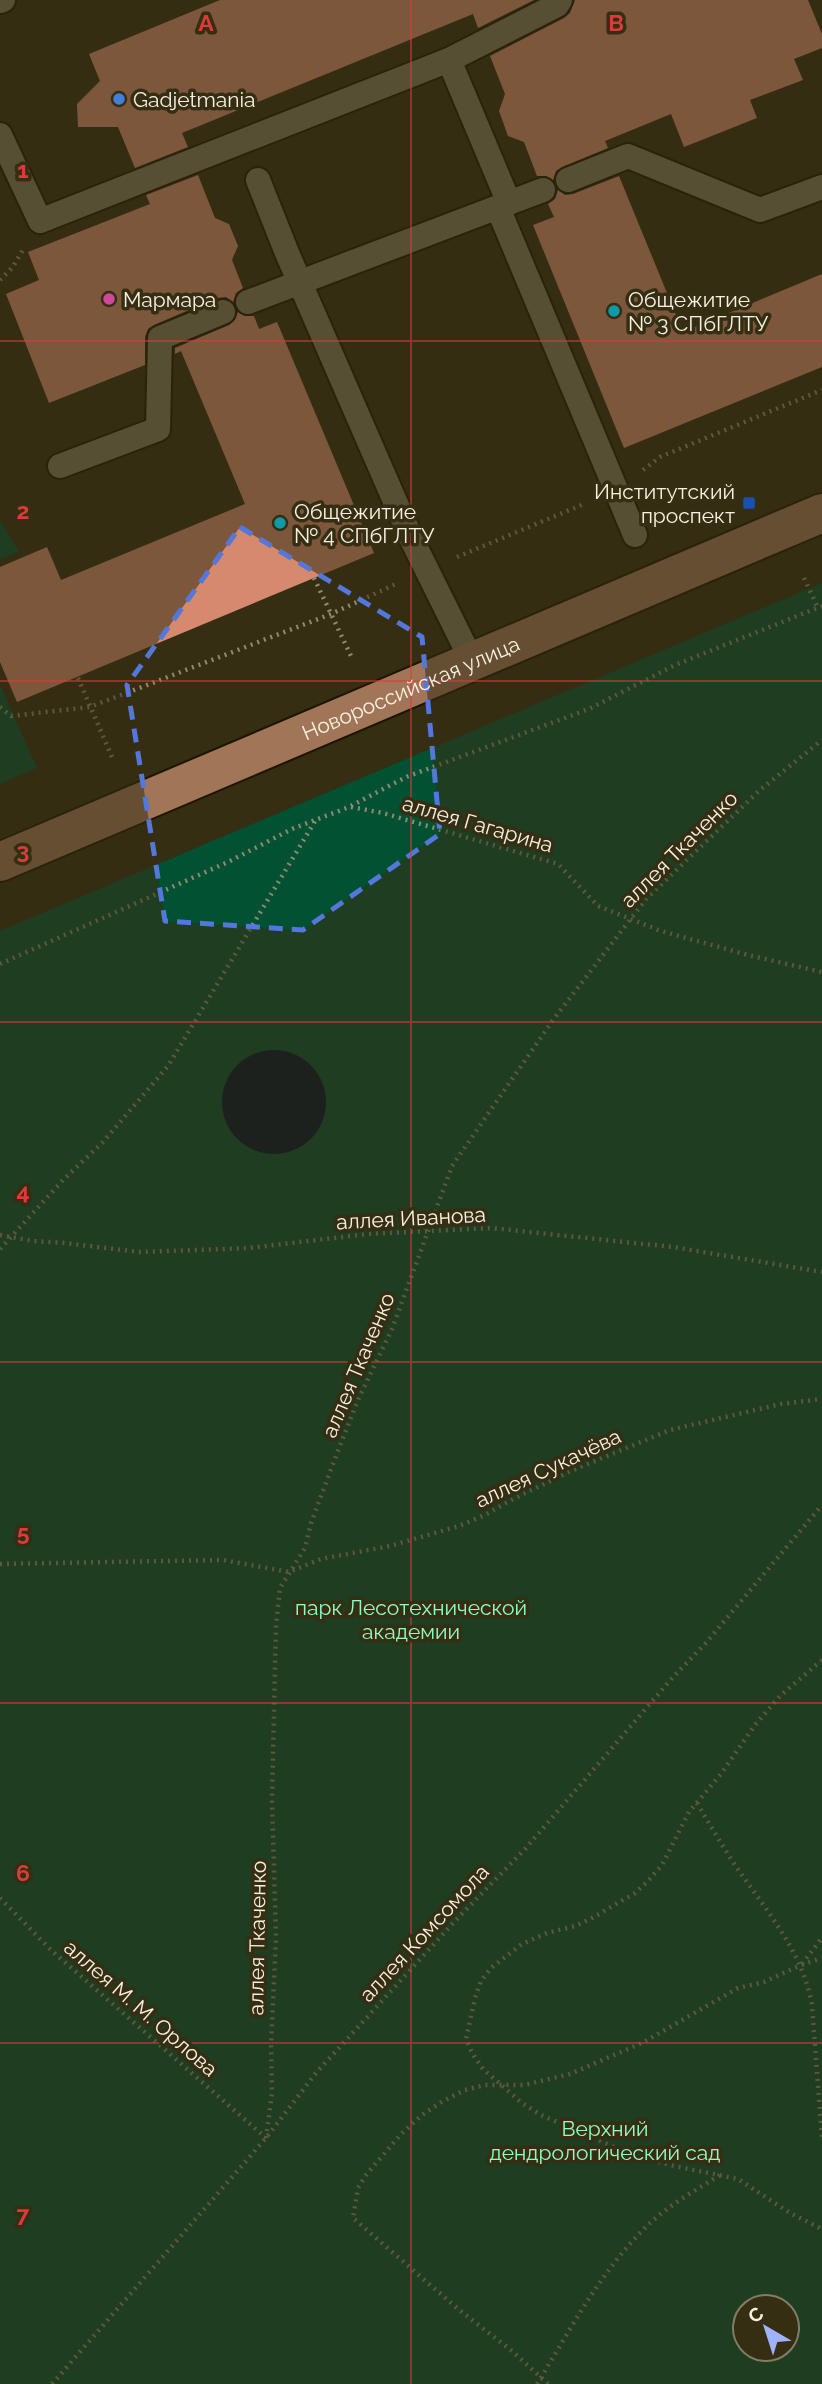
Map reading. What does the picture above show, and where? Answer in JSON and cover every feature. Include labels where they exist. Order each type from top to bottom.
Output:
[{"type":"main road","name":"Новороссийская улица","points":[[0,862],[822,513]]},
{"type":"lane","points":[[0,135],[40,221],[449,60],[557,5],[560,0]]},
{"type":"lane","points":[[449,60],[635,535]]},
{"type":"lane","points":[[568,180],[628,156],[760,210],[822,187]]},
{"type":"lane","points":[[258,180],[299,281],[427,570],[472,662]]},
{"type":"lane","points":[[248,302],[543,190]]},
{"type":"lane","points":[[60,466],[158,429],[160,338],[223,312]]},
{"type":"path","points":[[0,707],[11,716],[90,707],[331,614],[427,570],[617,490],[660,457],[822,390]]},
{"type":"path","points":[[314,578],[351,656]]},
{"type":"path","points":[[0,964],[228,862],[292,829],[349,807],[406,777],[589,709],[675,665],[820,607],[804,578]]},
{"type":"path","points":[[78,678],[112,757]]},
{"type":"path","name":"аллея Ткаченко","points":[[265,2138],[272,2094],[271,2045],[276,1938],[272,1799],[276,1625],[280,1588],[306,1548],[311,1523],[339,1449],[358,1400],[392,1329],[452,1166],[554,1020],[646,899],[760,790],[822,740]]},
{"type":"path","name":"аллея Гагарина","points":[[349,807],[383,813],[558,864],[598,906],[661,931],[822,972]]},
{"type":"path","points":[[0,1249],[64,1178],[103,1142],[168,1066],[316,821]]},
{"type":"path","name":"аллея Иванова","points":[[0,1235],[139,1252],[249,1248],[368,1234],[491,1228],[673,1247],[822,1272]]},
{"type":"path","name":"аллея Сукачёва","points":[[289,1572],[321,1559],[390,1546],[459,1526],[571,1471],[670,1430],[781,1404],[822,1399]]},
{"type":"path","name":"аллея Комсомола","points":[[52,2384],[265,2138],[316,2073],[526,1848],[673,1677],[705,1644],[822,1505]]},
{"type":"path","points":[[0,1564],[223,1560],[289,1572]]},
{"type":"path","points":[[822,1660],[768,1709],[721,1774],[689,1812],[662,1865],[635,1893],[575,1926],[547,1933],[522,1944],[491,1968],[481,1981],[475,1998],[466,2039],[483,2069],[522,2103],[541,2115],[619,2150],[674,2166],[738,2179],[790,2213],[822,2229]]},
{"type":"path","points":[[697,1803],[801,1965],[809,1985],[822,2138]]},
{"type":"path","name":"аллея М. М. Орлова","points":[[0,1898],[52,1951],[265,2138]]},
{"type":"path","points":[[801,1965],[822,1938]]},
{"type":"path","points":[[548,2384],[353,2218],[358,2188],[383,2153],[401,2134],[422,2115],[465,2090],[485,2085],[524,2085],[582,2069],[642,2043],[738,1988],[764,1982],[822,1958]]},
{"type":"path","points":[[537,2384],[604,2276],[641,2231],[677,2202],[721,2174]]},
{"type":"highlighted area","points":[[240,527],[422,637],[440,834],[303,930],[165,921],[127,685]]},
{"type":"green space","points":[[0,520],[19,552],[0,559]]},
{"type":"green space","name":"парк Лесотехнической академии","points":[[822,583],[822,2384],[0,2384],[0,931]]},
{"type":"green space","points":[[0,685],[37,768],[0,784]]},
{"type":"water","points":[[274,1050],[294,1054],[311,1065],[322,1082],[326,1102],[322,1122],[311,1139],[294,1150],[274,1154],[254,1150],[237,1139],[226,1122],[222,1102],[226,1082],[237,1065],[254,1054]]},
{"type":"building","points":[[220,0],[534,0],[478,28],[473,14],[182,133],[188,147],[135,168],[118,127],[78,127],[77,104],[100,81],[89,54]]},
{"type":"building","points":[[575,0],[808,0],[822,34],[822,48],[794,59],[803,80],[750,100],[757,118],[684,147],[671,114],[605,141],[608,148],[562,167],[556,171],[553,180],[546,176],[537,176],[524,142],[508,136],[499,111],[505,94],[490,56],[564,18],[570,13]]},
{"type":"building","name":"Мармара","points":[[198,175],[215,218],[229,224],[238,246],[232,260],[243,288],[236,293],[233,302],[226,297],[217,298],[148,329],[145,337],[145,365],[49,403],[6,294],[39,280],[28,252],[150,204],[146,195]]},
{"type":"building","name":"Общежитие № 3 СПбГЛТУ","points":[[619,176],[683,332],[822,274],[822,367],[624,448],[533,225],[554,217],[548,204],[555,199],[558,190],[565,195],[573,194]]},
{"type":"building","name":"Общежитие № 4 СПбГЛТУ","points":[[238,312],[245,316],[254,316],[259,329],[277,322],[374,553],[17,702],[0,662],[0,567],[47,547],[61,580],[245,504],[181,351],[175,354],[175,348],[229,325]]},
{"type":"place","name":"Gadjetmania","points":[[119,99]]},
{"type":"place","name":"Мармара","points":[[109,299]]},
{"type":"place","name":"Общежитие № 3 СПбГЛТУ","points":[[614,311]]},
{"type":"place","name":"Институтский проспект","points":[[749,503]]},
{"type":"place","name":"Общежитие № 4 СПбГЛТУ","points":[[280,523]]},
{"type":"park label","name":"Верхний дендрологический сад","points":[[605,2140]]}]
